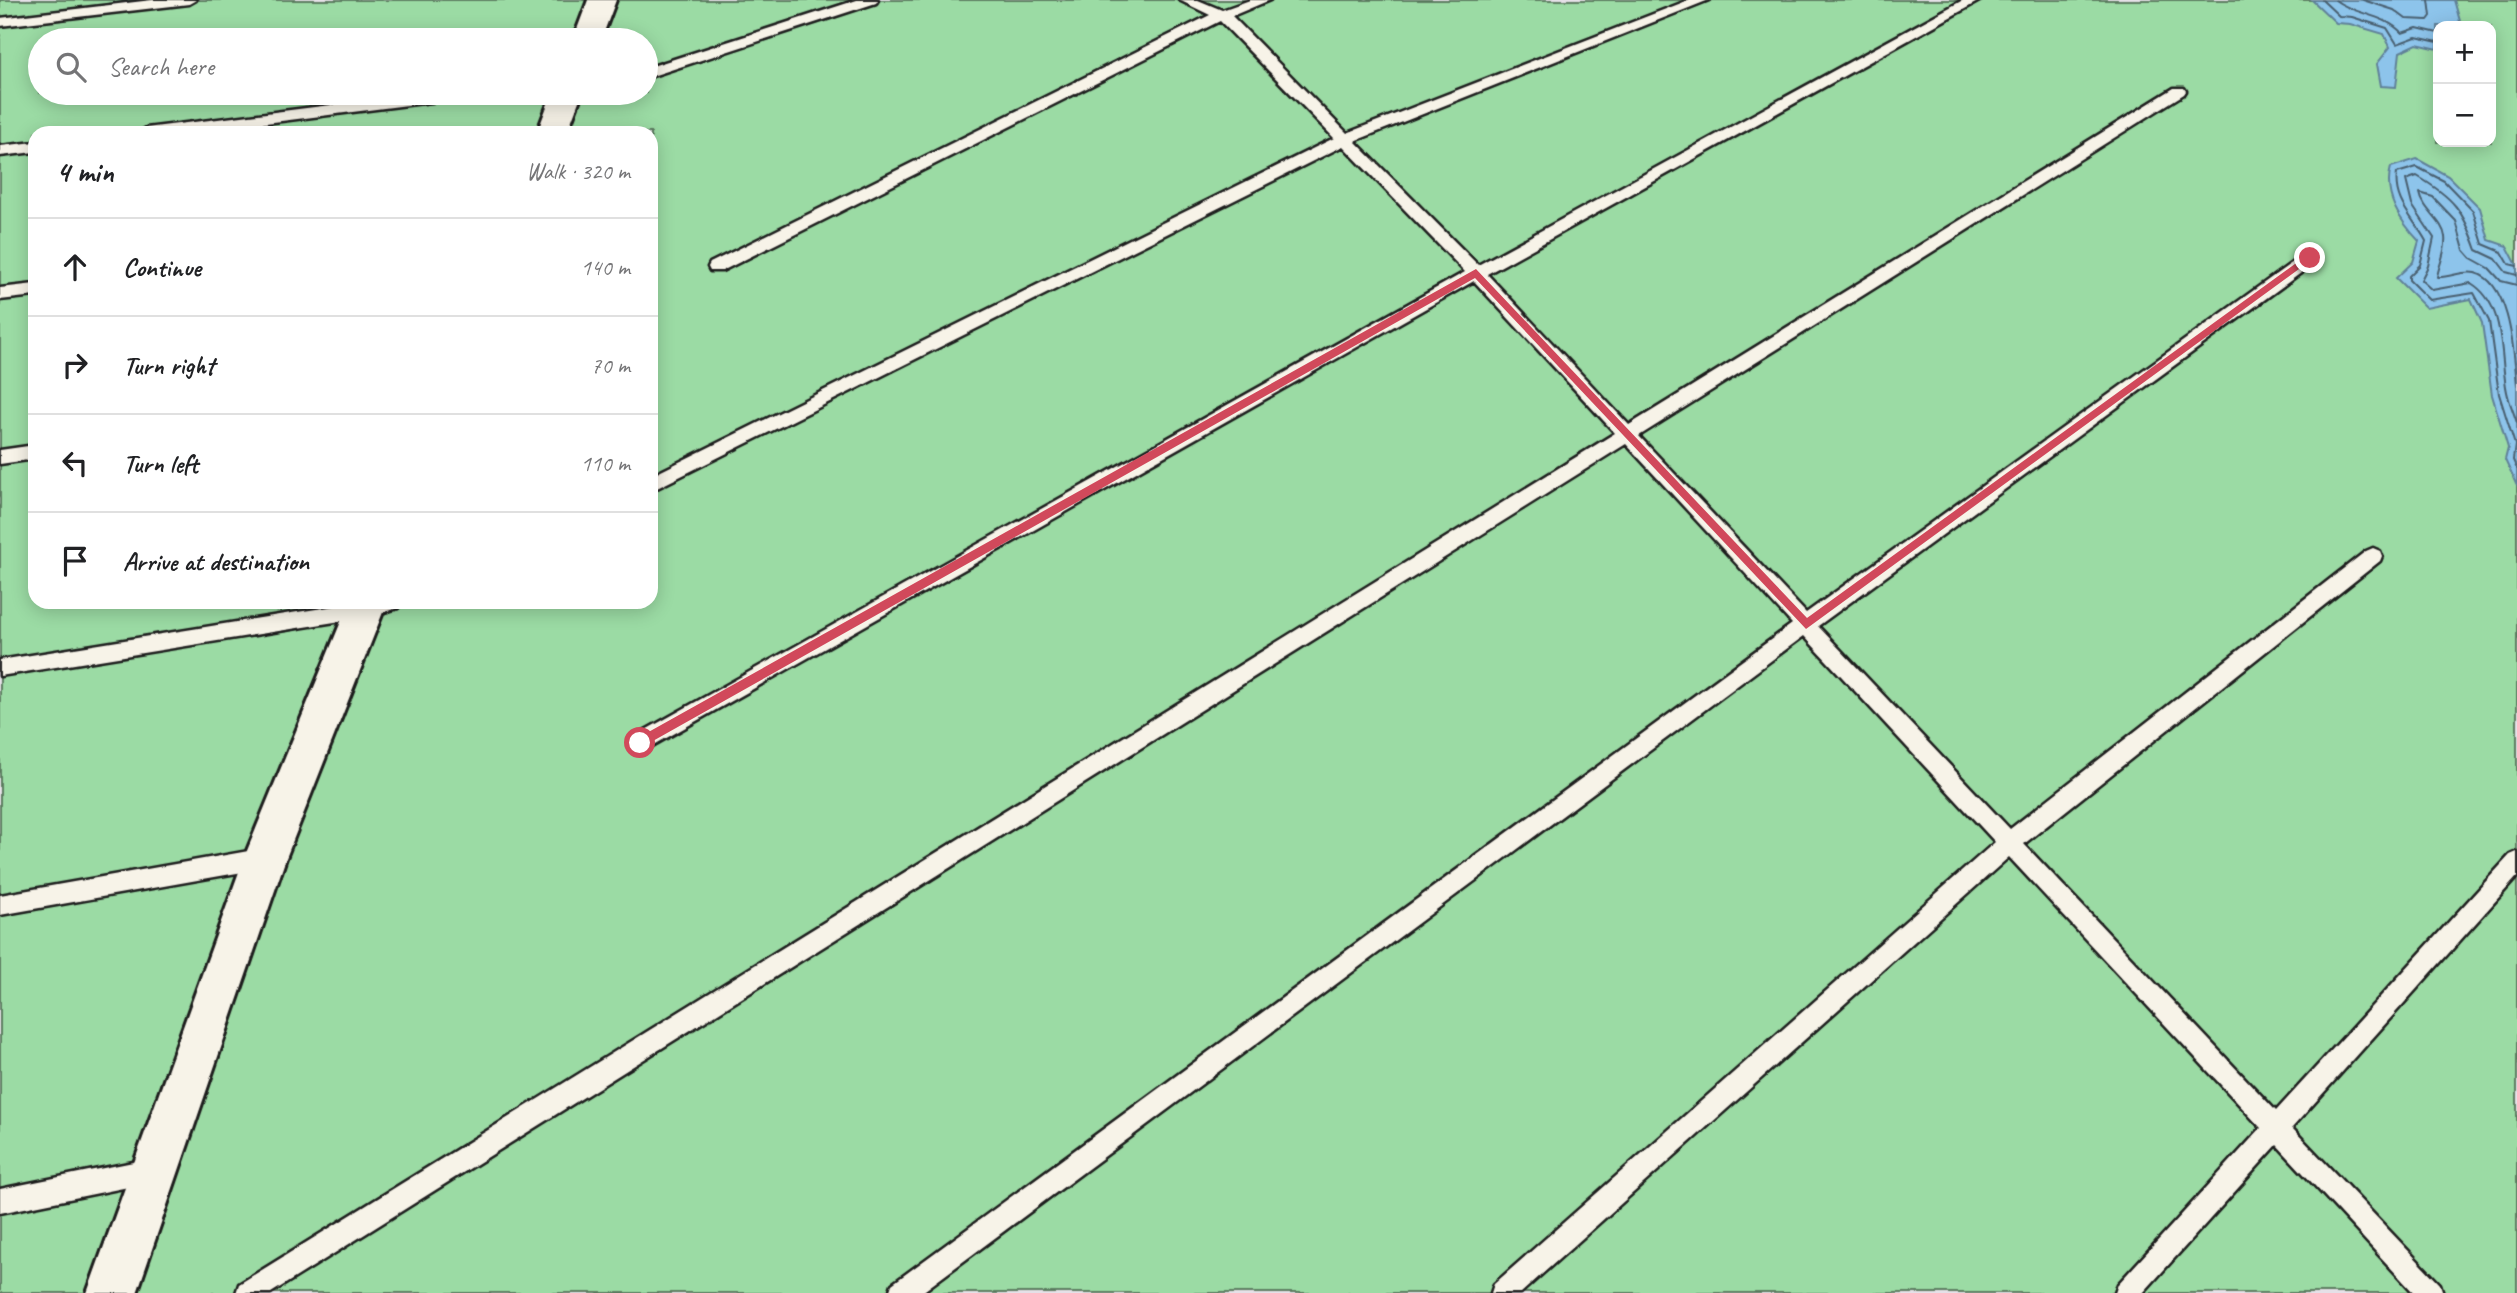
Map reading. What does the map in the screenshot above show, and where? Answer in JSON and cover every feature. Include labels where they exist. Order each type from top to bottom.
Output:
[{"type":"street","points":[[592,28],[602,0]]},
{"type":"street","points":[[556,126],[567,105]]},
{"type":"street","points":[[112,1293],[265,858],[373,609]]},
{"type":"lane","points":[[0,22],[188,0]]},
{"type":"lane","points":[[658,69],[871,0]]},
{"type":"lane","points":[[1186,0],[1222,15],[1476,273],[2431,1293]]},
{"type":"lane","points":[[716,267],[1222,15],[1263,0]]},
{"type":"lane","points":[[658,481],[1345,139],[1702,0]]},
{"type":"lane","points":[[640,743],[1476,273],[1974,0]]},
{"type":"lane","points":[[248,1293],[1629,436],[2179,91]]},
{"type":"lane","points":[[201,126],[368,105]]},
{"type":"lane","points":[[0,152],[28,148]]},
{"type":"lane","points":[[901,1293],[1806,624],[2310,258]]},
{"type":"lane","points":[[0,295],[28,291]]},
{"type":"lane","points":[[0,457],[28,453]]},
{"type":"lane","points":[[1503,1293],[2010,842],[2373,556]]},
{"type":"lane","points":[[0,668],[346,609]]},
{"type":"lane","points":[[0,905],[265,858]]},
{"type":"lane","points":[[2127,1293],[2517,862]]},
{"type":"lane","points":[[0,1201],[154,1170]]},
{"type":"green space","points":[[0,0],[2517,0],[2517,1293],[0,1293]]},
{"type":"water","points":[[2312,0],[2454,0],[2460,21],[2433,21],[2433,48],[2417,44],[2400,52],[2396,87],[2381,86],[2377,64],[2390,47],[2384,34],[2350,24],[2336,23]]},
{"type":"water","points":[[2417,159],[2448,176],[2480,208],[2489,240],[2507,246],[2517,265],[2517,486],[2505,460],[2508,448],[2492,395],[2482,323],[2471,299],[2426,308],[2396,278],[2413,262],[2419,241],[2405,225],[2395,207],[2389,178],[2391,167]]},
{"type":"route","points":[[640,743],[1476,273],[1806,624],[2310,258]]}]
